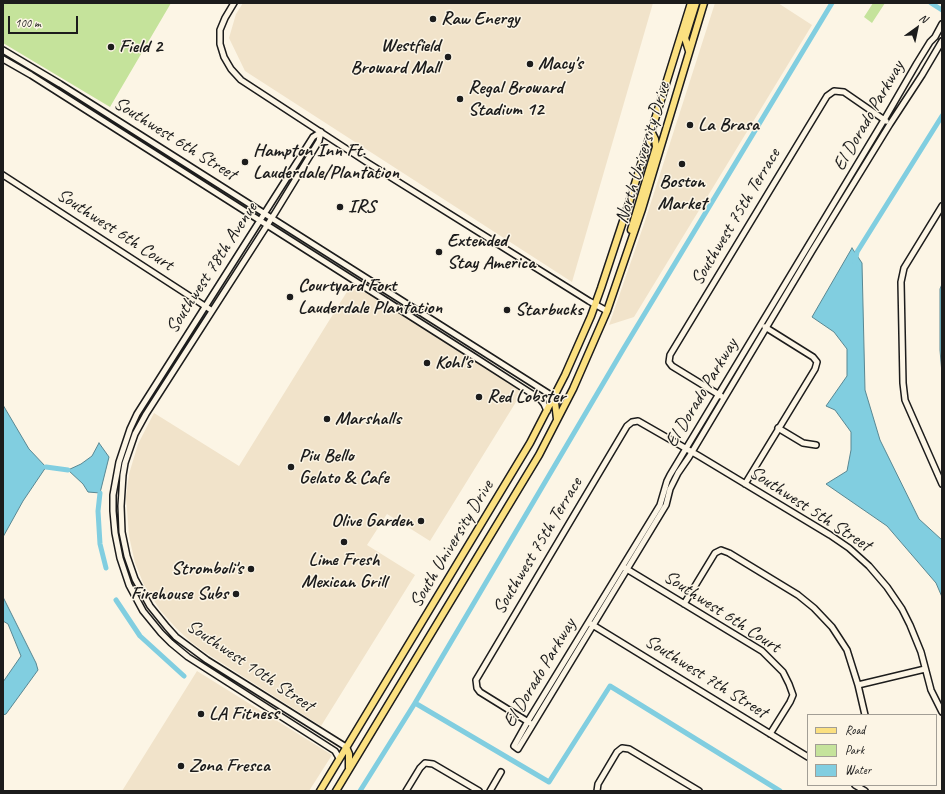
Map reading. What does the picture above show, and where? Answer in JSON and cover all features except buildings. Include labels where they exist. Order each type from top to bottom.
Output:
[{"type":"main road","name":"North University Drive","points":[[595,304],[691,3]]},
{"type":"main road","points":[[689,53],[685,38],[696,3]]},
{"type":"main road","name":"North University Drive","points":[[608,311],[632,240],[704,3]]},
{"type":"main road","points":[[632,240],[631,230],[656,147],[655,138],[651,131]]},
{"type":"main road","name":"South University Drive","points":[[320,791],[530,443],[573,359],[595,304]]},
{"type":"main road","name":"South University Drive","points":[[336,791],[529,471],[573,389],[608,311]]},
{"type":"main road","points":[[554,397],[557,419]]},
{"type":"main road","points":[[346,747],[349,754],[350,768]]},
{"type":"street","points":[[234,3],[224,18],[220,30],[220,44],[224,57],[231,69],[241,80],[374,167],[608,311]]},
{"type":"street","name":"El Dorado Parkway","points":[[764,326],[926,47],[935,37],[942,24]]},
{"type":"street","name":"El Dorado Parkway","points":[[721,396],[692,452],[673,481],[666,505],[628,569],[591,624],[528,721],[516,748],[533,724],[591,624],[622,566],[660,505],[667,481],[686,449],[721,396],[942,41]]},
{"type":"street","name":"Southwest 6th Street","points":[[3,50],[60,84],[554,397]]},
{"type":"street","name":"Southwest 6th Street","points":[[3,59],[31,75],[540,399],[547,411]]},
{"type":"street","name":"Southwest 75th Terrace","points":[[721,396],[676,369],[669,362],[670,355],[827,96],[834,91],[844,92],[884,120]]},
{"type":"street","points":[[884,120],[890,124]]},
{"type":"street","name":"Southwest 78th Avenue","points":[[129,585],[120,558],[115,533],[113,495],[122,448],[137,414],[152,390],[313,137],[320,132]]},
{"type":"street","name":"Southwest 78th Avenue","points":[[135,579],[127,556],[122,532],[121,506],[125,463],[135,434],[151,405],[267,225],[319,141],[320,132]]},
{"type":"street","name":"Southwest 6th Court","points":[[3,175],[211,310]]},
{"type":"street","points":[[942,206],[904,268],[901,282],[903,383],[905,400],[942,484]]},
{"type":"street","points":[[745,484],[815,369],[817,362],[813,357],[764,326]]},
{"type":"street","points":[[151,405],[152,390]]},
{"type":"street","points":[[146,414],[147,398]]},
{"type":"street","name":"Southwest 5th Street","points":[[632,422],[638,421],[830,535],[849,548],[869,566],[887,587],[902,609],[921,652],[931,690],[942,712]]},
{"type":"street","name":"Southwest 75th Terrace","points":[[528,721],[480,692],[477,688],[476,680],[627,426],[632,422]]},
{"type":"street","points":[[778,428],[803,443],[816,445]]},
{"type":"street","points":[[684,604],[715,553],[721,550],[729,553],[798,595],[814,608],[832,627],[847,650],[858,685],[865,714]]},
{"type":"street","name":"Southwest 6th Court","points":[[622,566],[762,651],[783,672],[789,684],[792,695],[790,702],[770,734]]},
{"type":"street","name":"Southwest 10th Street","points":[[135,579],[150,606],[176,637],[193,650],[346,747]]},
{"type":"street","name":"Southwest 10th Street","points":[[129,585],[143,611],[171,643],[193,660],[333,750],[339,758]]},
{"type":"street","name":"Southwest 7th Street","points":[[591,624],[807,756]]},
{"type":"street","points":[[858,685],[925,669]]},
{"type":"street","points":[[528,721],[533,724]]},
{"type":"street","points":[[597,791],[598,784],[617,752],[622,748],[629,749],[699,791]]},
{"type":"street","points":[[406,791],[420,768],[425,763],[433,764],[479,791]]},
{"type":"street","points":[[490,791],[501,772]]},
{"type":"shaded area","points":[[243,3],[653,3],[572,282],[245,71],[229,38],[236,14]]},
{"type":"shaded area","points":[[715,3],[778,3],[812,25],[634,317],[609,325],[644,224]]},
{"type":"shaded area","points":[[353,282],[524,389],[430,541],[387,514],[367,545],[415,575],[321,726],[206,653],[176,628],[160,610],[144,585],[135,563],[129,536],[126,497],[129,474],[138,444],[154,413],[239,466]]},
{"type":"shaded area","points":[[197,671],[332,755],[309,791],[122,791]]},
{"type":"green space","points":[[3,3],[171,3],[110,107],[3,43]]},
{"type":"green space","points":[[873,3],[885,3],[872,23],[864,17]]},
{"type":"water","points":[[852,248],[862,263],[865,390],[880,440],[919,519],[942,540],[942,597],[936,583],[887,526],[826,484],[847,471],[851,450],[851,432],[835,410],[826,406],[847,376],[847,349],[834,332],[812,317]]},
{"type":"water","points":[[942,284],[942,374],[940,350],[940,289]]},
{"type":"water","points":[[3,405],[29,449],[46,467],[23,501],[3,537]]},
{"type":"water","points":[[99,443],[109,457],[100,493],[88,492],[83,484],[68,470],[81,464],[92,456]]},
{"type":"water","points":[[3,597],[36,663],[38,670],[6,714],[3,715],[3,682],[21,656],[8,624],[3,621]]},
{"type":"waterway","points":[[360,791],[415,703],[624,348],[832,3]]},
{"type":"waterway","points":[[931,3],[942,10]]},
{"type":"waterway","points":[[855,262],[857,252],[942,116]]},
{"type":"waterway","points":[[46,467],[68,470]]},
{"type":"waterway","points":[[100,493],[98,511],[100,544],[106,568]]},
{"type":"waterway","points":[[116,600],[140,636],[184,676]]},
{"type":"waterway","points":[[415,703],[549,782],[610,686],[780,791]]},
{"type":"place","name":"Raw Energy","points":[[433,19]]},
{"type":"place","name":"Field 2","points":[[111,47]]},
{"type":"place","name":"Westfield Broward Mall","points":[[448,57]]},
{"type":"place","name":"Macy's","points":[[530,64]]},
{"type":"place","name":"Regal Broward Stadium 12","points":[[460,99]]},
{"type":"place","name":"La Brasa","points":[[690,125]]},
{"type":"place","name":"Hampton Inn Ft. Lauderdale/Plantation","points":[[245,162]]},
{"type":"place","name":"Boston Market","points":[[682,164]]},
{"type":"place","name":"IRS","points":[[340,207]]},
{"type":"place","name":"Extended Stay America","points":[[439,252]]},
{"type":"place","name":"Courtyard Fort Lauderdale Plantation","points":[[290,297]]},
{"type":"place","name":"Starbucks","points":[[507,310]]},
{"type":"place","name":"Kohl's","points":[[427,363]]},
{"type":"place","name":"Red Lobster","points":[[479,397]]},
{"type":"place","name":"Marshalls","points":[[327,419]]},
{"type":"place","name":"Piu Bello Gelato & Cafe","points":[[291,467]]},
{"type":"place","name":"Olive Garden","points":[[421,521]]},
{"type":"place","name":"Lime Fresh Mexican Grill","points":[[344,542]]},
{"type":"place","name":"Stromboli's","points":[[251,569]]},
{"type":"place","name":"Firehouse Subs","points":[[236,594]]},
{"type":"place","name":"LA Fitness","points":[[201,714]]},
{"type":"place","name":"Zona Fresca","points":[[181,766]]}]
